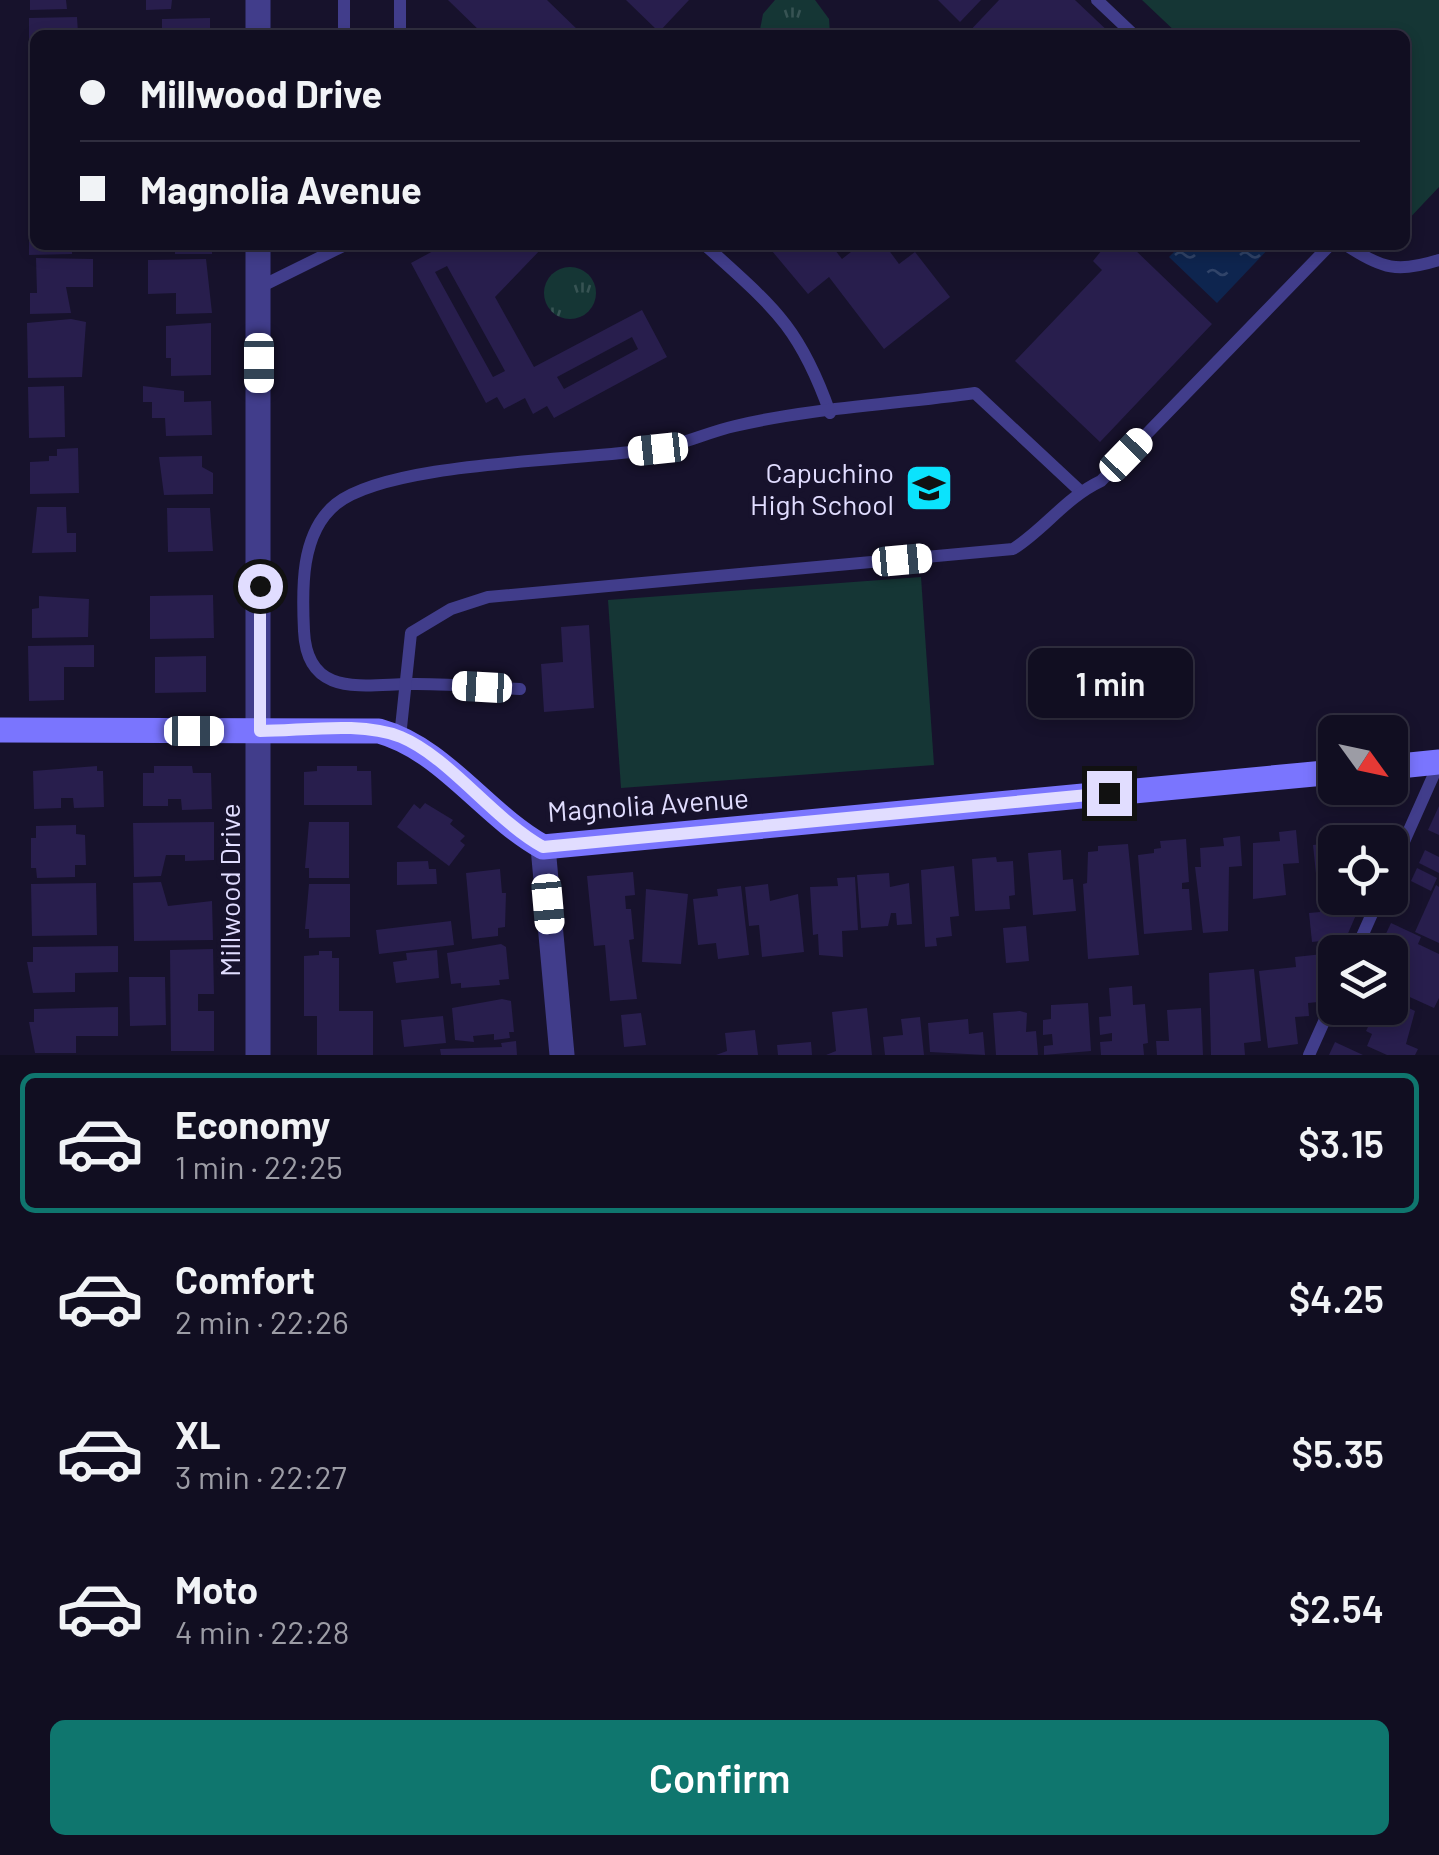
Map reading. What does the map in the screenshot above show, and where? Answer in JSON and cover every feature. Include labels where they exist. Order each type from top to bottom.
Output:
[{"type":"main road","name":"Magnolia Avenue","points":[[0,730],[380,731],[418,747],[512,828],[543,847],[1318,774]]},
{"type":"main road","points":[[1408,765],[1439,763]]},
{"type":"street","points":[[258,0],[258,30]]},
{"type":"street","name":"Millwood Drive","points":[[258,250],[258,1055]]},
{"type":"street","points":[[543,847],[562,1055]]},
{"type":"lane","points":[[344,0],[344,30]]},
{"type":"lane","points":[[400,0],[400,30]]},
{"type":"lane","points":[[1097,0],[1129,30]]},
{"type":"lane","points":[[258,288],[335,250]]},
{"type":"lane","points":[[710,250],[794,332],[807,352],[830,413]]},
{"type":"lane","points":[[400,737],[411,633],[451,609],[488,597],[1012,549],[1033,536],[1080,491],[1101,482],[1325,250]]},
{"type":"lane","points":[[1353,250],[1368,260],[1405,271],[1439,260]]},
{"type":"lane","points":[[520,688],[406,684],[357,688],[330,680],[312,664],[304,638],[302,592],[311,540],[321,519],[337,503],[365,488],[445,471],[658,449],[737,425],[975,393],[1080,491]]},
{"type":"lane","points":[[1408,833],[1439,763]]},
{"type":"lane","points":[[1309,1055],[1322,1025]]},
{"type":"green space","points":[[775,0],[815,0],[829,19],[830,30],[760,30],[763,14]]},
{"type":"green space","points":[[1142,0],[1439,0],[1439,187],[1410,218],[1410,30],[1174,30]]},
{"type":"green space","points":[[570,267],[589,274],[596,293],[589,312],[570,319],[551,312],[544,293],[551,274]]},
{"type":"green space","points":[[921,577],[934,765],[621,788],[608,600]]},
{"type":"water","points":[[1176,250],[1267,250],[1217,303],[1169,257]]},
{"type":"building","points":[[30,0],[66,0],[67,9],[30,10]]},
{"type":"building","points":[[146,0],[172,0],[171,9],[146,10]]},
{"type":"building","points":[[448,0],[547,0],[578,30],[479,30]]},
{"type":"building","points":[[626,0],[689,0],[661,30]]},
{"type":"building","points":[[938,0],[981,0],[960,22]]},
{"type":"building","points":[[999,0],[1075,0],[1107,30],[971,30]]},
{"type":"building","points":[[77,17],[78,30],[30,30],[30,70],[29,70],[29,18]]},
{"type":"building","points":[[210,18],[210,30],[162,30],[162,19]]},
{"type":"building","points":[[29,229],[30,250],[72,250],[72,254],[29,255]]},
{"type":"building","points":[[175,250],[212,250],[212,254],[175,254]]},
{"type":"building","points":[[435,250],[540,250],[495,297],[534,367],[642,310],[667,357],[554,418],[547,406],[533,414],[525,398],[504,409],[497,397],[486,403],[411,263]],"holes":[[[447,266],[505,371],[493,377],[435,272]],[[632,337],[638,349],[564,389],[557,377]]]},
{"type":"building","points":[[771,250],[835,250],[842,259],[853,250],[889,250],[899,264],[915,252],[950,297],[884,349],[829,277],[808,294]]},
{"type":"building","points":[[1102,250],[1135,250],[1212,324],[1100,442],[1015,361],[1102,270],[1093,261]]},
{"type":"building","points":[[36,258],[93,259],[93,287],[66,287],[71,313],[30,314],[30,293],[37,293]]},
{"type":"building","points":[[206,259],[212,313],[176,314],[176,293],[148,294],[148,260]]},
{"type":"building","points":[[71,319],[86,322],[82,377],[28,378],[27,323]]},
{"type":"building","points":[[211,323],[211,375],[171,376],[171,358],[166,358],[166,326]]},
{"type":"building","points":[[64,386],[65,437],[29,438],[28,387]]},
{"type":"building","points":[[143,386],[184,391],[184,402],[211,401],[212,435],[166,436],[165,418],[152,418],[152,402],[143,402]]},
{"type":"building","points":[[78,448],[79,493],[30,494],[30,462],[49,461],[49,456],[57,456],[57,449]]},
{"type":"building","points":[[202,456],[202,467],[213,473],[213,494],[164,495],[159,457]]},
{"type":"building","points":[[37,507],[66,507],[67,533],[76,533],[76,552],[32,553]]},
{"type":"building","points":[[167,508],[210,508],[213,551],[168,552]]},
{"type":"building","points":[[213,595],[214,638],[150,639],[150,596]]},
{"type":"building","points":[[39,596],[89,599],[88,637],[32,638],[32,609],[39,608]]},
{"type":"building","points":[[589,625],[594,708],[544,712],[541,664],[563,662],[561,627]]},
{"type":"building","points":[[94,645],[94,667],[64,667],[64,700],[29,701],[28,646]]},
{"type":"building","points":[[206,656],[206,692],[155,693],[155,657]]},
{"type":"building","points":[[97,766],[97,771],[103,771],[104,807],[74,808],[73,798],[61,798],[61,808],[34,809],[33,771]]},
{"type":"building","points":[[154,766],[192,766],[193,773],[211,773],[212,809],[182,810],[181,799],[168,799],[168,806],[143,806],[143,773],[154,773]]},
{"type":"building","points":[[317,766],[357,766],[357,771],[371,771],[372,805],[304,805],[304,772],[317,771]]},
{"type":"building","points":[[425,803],[453,820],[450,824],[465,836],[460,841],[465,845],[449,866],[397,827],[414,804],[420,809]]},
{"type":"building","points":[[1439,806],[1439,835],[1428,830]]},
{"type":"building","points":[[214,822],[214,860],[185,861],[185,855],[166,855],[161,876],[134,877],[133,823]]},
{"type":"building","points":[[309,822],[349,822],[349,878],[309,878],[309,868],[305,868]]},
{"type":"building","points":[[76,825],[76,834],[85,835],[86,865],[75,865],[75,877],[37,878],[36,868],[31,868],[31,838],[36,838],[36,826]]},
{"type":"building","points":[[1296,830],[1299,863],[1283,864],[1286,895],[1253,899],[1253,843],[1280,841],[1279,832]]},
{"type":"building","points":[[1240,836],[1242,866],[1229,867],[1228,931],[1203,933],[1195,867],[1201,867],[1200,848],[1224,846],[1223,838]]},
{"type":"building","points":[[1186,839],[1189,882],[1182,883],[1182,889],[1189,889],[1192,930],[1144,934],[1138,855],[1154,853],[1154,849],[1161,848],[1160,841]]},
{"type":"building","points":[[1128,844],[1139,955],[1088,959],[1083,884],[1087,883],[1088,852],[1098,851],[1098,846]]},
{"type":"building","points":[[1318,844],[1318,893],[1313,845]]},
{"type":"building","points":[[1061,850],[1063,880],[1073,879],[1076,911],[1033,915],[1028,853]]},
{"type":"building","points":[[1425,850],[1439,857],[1439,873],[1419,863]]},
{"type":"building","points":[[996,857],[997,862],[1013,861],[1015,895],[1009,896],[1010,909],[975,911],[972,859]]},
{"type":"building","points":[[428,861],[429,869],[436,869],[437,884],[397,885],[397,862]]},
{"type":"building","points":[[954,866],[959,916],[950,917],[952,936],[936,938],[937,946],[925,947],[921,870]]},
{"type":"building","points":[[1417,868],[1437,878],[1431,891],[1411,881]]},
{"type":"building","points":[[500,869],[502,893],[506,893],[505,927],[498,928],[498,936],[472,939],[466,873]]},
{"type":"building","points":[[633,872],[635,895],[625,896],[626,909],[631,909],[634,939],[629,940],[637,999],[610,1001],[605,945],[594,946],[587,876]]},
{"type":"building","points":[[889,873],[890,887],[909,883],[912,924],[897,925],[896,913],[891,913],[888,926],[861,928],[857,875]]},
{"type":"building","points":[[855,877],[858,930],[842,931],[843,957],[819,955],[818,934],[813,935],[810,887],[838,886],[837,878]]},
{"type":"building","points":[[161,882],[168,906],[212,901],[213,940],[134,941],[133,883]]},
{"type":"building","points":[[96,883],[97,935],[32,936],[31,884]]},
{"type":"building","points":[[309,884],[350,884],[350,937],[309,938],[309,929],[305,929]]},
{"type":"building","points":[[768,884],[770,901],[798,894],[804,952],[762,957],[759,925],[749,926],[745,887]]},
{"type":"building","points":[[1436,885],[1439,887],[1439,943],[1415,932]]},
{"type":"building","points":[[741,886],[749,955],[718,959],[716,943],[698,945],[693,899],[718,896],[717,889]]},
{"type":"building","points":[[646,889],[688,894],[681,964],[642,962]]},
{"type":"building","points":[[1309,913],[1356,915],[1347,935],[1318,935],[1318,941],[1312,942]]},
{"type":"building","points":[[451,921],[454,945],[379,954],[376,930]]},
{"type":"building","points":[[1391,923],[1421,937],[1418,944],[1439,954],[1439,998],[1434,1008],[1408,996],[1408,935],[1385,935]]},
{"type":"building","points":[[1026,926],[1029,961],[1006,963],[1003,928]]},
{"type":"building","points":[[501,944],[506,947],[509,979],[499,980],[500,985],[461,988],[461,983],[451,984],[447,953]]},
{"type":"building","points":[[118,946],[118,972],[75,973],[75,992],[33,993],[27,962],[33,962],[33,947]]},
{"type":"building","points":[[213,949],[214,994],[198,994],[198,1011],[214,1011],[214,1051],[171,1051],[170,950]]},
{"type":"building","points":[[437,950],[439,978],[396,983],[393,962],[407,960],[406,953]]},
{"type":"building","points":[[319,951],[332,951],[332,958],[339,958],[339,1011],[373,1011],[373,1055],[317,1055],[317,1016],[304,1016],[304,956],[319,955]]},
{"type":"building","points":[[1318,955],[1318,1002],[1308,1003],[1309,1016],[1295,1017],[1298,1044],[1268,1048],[1259,971],[1296,967],[1295,957]]},
{"type":"building","points":[[1254,969],[1261,1041],[1244,1043],[1245,1055],[1211,1055],[1209,973]]},
{"type":"building","points":[[129,977],[165,977],[166,1025],[130,1026]]},
{"type":"building","points":[[1132,986],[1133,1005],[1145,1004],[1148,1043],[1143,1044],[1144,1055],[1101,1055],[1100,1042],[1112,1041],[1112,1033],[1100,1035],[1099,1017],[1111,1016],[1109,988]]},
{"type":"building","points":[[502,999],[511,1001],[514,1032],[509,1032],[510,1038],[494,1040],[494,1034],[473,1036],[474,1042],[455,1040],[452,1008]]},
{"type":"building","points":[[1088,1003],[1091,1051],[1044,1055],[1044,1046],[1053,1045],[1052,1034],[1043,1035],[1043,1020],[1051,1019],[1051,1005]]},
{"type":"building","points":[[118,1007],[118,1036],[76,1036],[76,1053],[35,1053],[29,1022],[34,1022],[34,1009]]},
{"type":"building","points":[[867,1008],[872,1055],[826,1055],[836,1051],[832,1012]]},
{"type":"building","points":[[1201,1008],[1203,1055],[1157,1055],[1156,1041],[1169,1041],[1167,1010]]},
{"type":"building","points":[[1408,1008],[1415,1011],[1406,1044],[1418,1049],[1415,1055],[1387,1055],[1367,1046],[1372,1034],[1366,1031],[1369,1025],[1408,1025]]},
{"type":"building","points":[[641,1013],[646,1045],[624,1047],[621,1015]]},
{"type":"building","points":[[993,1013],[1027,1013],[1026,1032],[1036,1031],[1038,1055],[996,1055]]},
{"type":"building","points":[[443,1016],[446,1043],[404,1047],[401,1020]]},
{"type":"building","points":[[920,1017],[924,1055],[885,1055],[883,1037],[903,1035],[901,1019]]},
{"type":"building","points":[[968,1019],[969,1034],[983,1032],[985,1055],[930,1052],[928,1023]]},
{"type":"building","points":[[755,1030],[758,1055],[716,1055],[727,1051],[725,1033]]},
{"type":"building","points":[[516,1041],[517,1055],[441,1055],[440,1049],[502,1047],[501,1043]]},
{"type":"building","points":[[811,1042],[812,1055],[778,1055],[777,1045]]},
{"type":"building","points":[[1335,1042],[1363,1055],[1329,1055]]},
{"type":"place","name":"Capuchino High School","points":[[929,488]]},
{"type":"route","points":[[260,586],[260,731],[380,731],[400,737],[418,747],[512,828],[543,847],[1109,793]]}]
